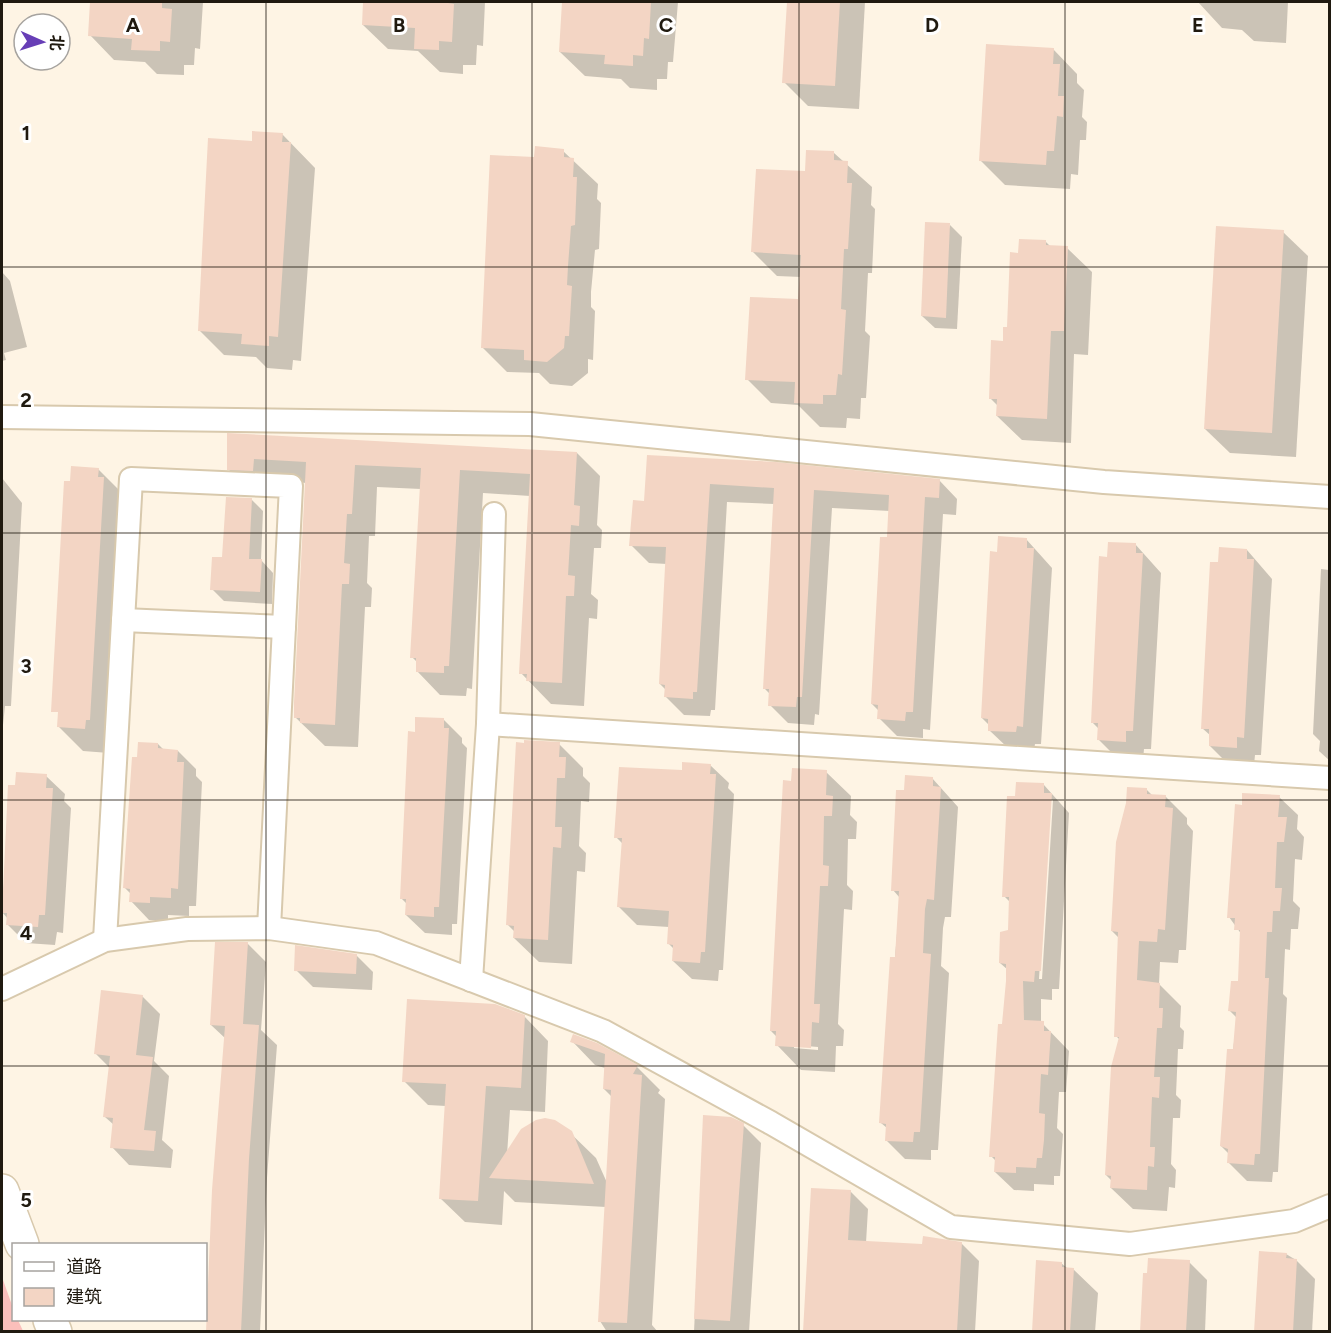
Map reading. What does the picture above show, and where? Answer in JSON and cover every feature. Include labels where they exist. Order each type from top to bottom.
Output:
[{"type":"highway","points":[[2,1191],[21,1243]]},
{"type":"street","points":[[2,417],[530,424],[1104,482],[1329,497]]},
{"type":"street","points":[[105,940],[131,479],[291,486],[269,928]]},
{"type":"street","points":[[471,980],[488,724],[494,514]]},
{"type":"street","points":[[123,620],[284,627]]},
{"type":"street","points":[[488,724],[1329,778]]},
{"type":"street","points":[[2,989],[105,940],[187,929],[269,928],[376,943],[603,1031],[771,1123],[951,1227],[1130,1244],[1294,1221],[1329,1206]]},
{"type":"shaded area","points":[[2,1277],[12,1305],[12,1321],[18,1321],[23,1331],[2,1331]]},
{"type":"building","points":[[90,2],[162,2],[162,8],[172,9],[170,42],[160,41],[160,51],[131,50],[132,39],[88,36]]},
{"type":"building","points":[[363,2],[454,4],[452,42],[439,41],[439,50],[414,49],[415,28],[362,25]]},
{"type":"building","points":[[562,2],[651,2],[649,39],[644,38],[643,56],[633,55],[633,66],[604,64],[605,55],[559,52]]},
{"type":"building","points":[[787,2],[840,2],[835,86],[782,83]]},
{"type":"building","points":[[986,44],[1054,48],[1053,64],[1060,64],[1058,96],[1064,96],[1063,117],[1057,116],[1054,151],[1047,151],[1046,165],[979,161]]},
{"type":"building","points":[[252,131],[283,133],[282,142],[291,142],[278,337],[269,336],[269,346],[241,344],[242,334],[198,331],[208,138],[252,141]]},
{"type":"building","points":[[535,146],[564,149],[564,157],[574,158],[573,177],[577,177],[575,225],[571,226],[567,285],[572,286],[569,336],[565,336],[564,348],[547,362],[524,360],[524,350],[481,348],[490,155],[534,157]]},
{"type":"building","points":[[806,150],[834,151],[834,160],[848,161],[847,183],[852,183],[848,249],[844,249],[841,309],[846,310],[842,375],[838,374],[836,395],[823,395],[823,404],[794,403],[795,382],[745,380],[750,297],[798,299],[801,255],[751,252],[756,169],[805,171]]},
{"type":"building","points":[[925,222],[950,223],[946,318],[921,316]]},
{"type":"building","points":[[1216,226],[1284,230],[1272,433],[1204,429]]},
{"type":"building","points":[[1019,239],[1046,240],[1046,245],[1068,246],[1064,331],[1051,331],[1047,419],[996,416],[997,399],[989,399],[991,340],[1003,341],[1003,327],[1007,327],[1010,252],[1018,253]]},
{"type":"building","points":[[227,433],[577,452],[574,505],[580,506],[579,526],[571,525],[568,575],[575,576],[574,596],[566,596],[562,683],[526,681],[527,674],[519,674],[530,474],[460,470],[449,666],[444,666],[444,673],[416,672],[416,658],[410,658],[421,468],[355,465],[352,514],[347,514],[344,563],[350,564],[349,584],[342,584],[335,725],[300,723],[300,718],[294,718],[294,703],[306,462],[254,459],[253,471],[227,470]]},
{"type":"building","points":[[647,455],[776,462],[940,479],[939,498],[925,497],[913,712],[906,712],[905,721],[877,719],[878,705],[871,704],[880,537],[887,537],[889,495],[814,490],[802,697],[797,697],[796,707],[768,706],[769,689],[763,689],[774,488],[710,484],[697,692],[693,692],[693,699],[664,697],[665,685],[659,684],[666,547],[629,546],[633,500],[644,501]]},
{"type":"building","points":[[71,466],[99,468],[98,477],[104,477],[90,720],[86,720],[85,729],[57,727],[58,712],[51,712],[64,481],[70,481]]},
{"type":"building","points":[[226,497],[252,498],[249,559],[262,559],[260,592],[210,590],[212,557],[222,557]]},
{"type":"building","points":[[998,536],[1027,538],[1027,548],[1034,548],[1023,727],[1017,726],[1016,732],[988,731],[988,719],[981,718],[990,551],[997,552]]},
{"type":"building","points":[[1108,542],[1136,543],[1136,553],[1143,553],[1133,731],[1126,731],[1126,742],[1097,740],[1098,723],[1091,723],[1099,556],[1107,557]]},
{"type":"building","points":[[1219,547],[1247,549],[1247,559],[1254,559],[1244,738],[1237,737],[1237,748],[1209,746],[1209,729],[1201,729],[1210,562],[1218,562]]},
{"type":"building","points":[[415,717],[444,718],[444,728],[449,728],[439,907],[434,907],[434,917],[405,915],[406,899],[400,899],[408,731],[415,732]]},
{"type":"building","points":[[524,740],[560,742],[559,757],[566,757],[565,778],[557,778],[555,827],[562,827],[561,848],[553,847],[548,940],[513,938],[514,926],[506,925],[516,742],[524,743]]},
{"type":"building","points":[[138,742],[158,743],[158,748],[178,750],[177,762],[184,762],[178,889],[171,888],[171,898],[150,897],[150,903],[129,902],[130,889],[123,888],[132,757],[137,757]]},
{"type":"building","points":[[682,762],[711,764],[710,774],[716,774],[705,952],[701,952],[700,963],[672,961],[673,945],[667,944],[669,911],[617,907],[622,838],[614,838],[619,767],[682,770]]},
{"type":"building","points":[[792,768],[827,770],[826,795],[833,796],[832,816],[824,816],[823,865],[829,866],[828,886],[820,886],[814,1004],[820,1004],[819,1023],[812,1022],[811,1048],[775,1046],[776,1031],[770,1031],[783,780],[791,781]]},
{"type":"building","points":[[16,772],[47,774],[46,788],[53,788],[45,915],[39,915],[38,927],[6,925],[7,913],[2,913],[8,785],[15,785]]},
{"type":"building","points":[[905,775],[933,777],[933,786],[941,787],[934,900],[927,899],[925,909],[923,953],[931,954],[920,1132],[914,1132],[913,1142],[885,1141],[886,1124],[879,1123],[890,957],[895,957],[899,891],[891,891],[896,790],[904,790]]},
{"type":"building","points":[[1016,782],[1044,783],[1044,793],[1052,793],[1041,971],[1035,971],[1034,982],[1023,981],[1024,1020],[1044,1021],[1044,1031],[1051,1031],[1048,1075],[1041,1074],[1039,1113],[1045,1114],[1044,1140],[1042,1158],[1037,1158],[1036,1168],[1016,1167],[1016,1173],[994,1172],[995,1157],[989,1157],[998,1024],[1002,1024],[1006,981],[1006,964],[999,963],[1000,932],[1008,930],[1009,897],[1002,897],[1007,796],[1015,796]]},
{"type":"building","points":[[1127,787],[1147,788],[1147,794],[1166,795],[1165,807],[1173,808],[1165,930],[1158,929],[1157,942],[1139,941],[1137,980],[1160,983],[1159,1008],[1163,1008],[1162,1028],[1157,1028],[1154,1077],[1160,1077],[1159,1098],[1152,1097],[1150,1147],[1155,1147],[1154,1167],[1148,1166],[1147,1190],[1110,1188],[1111,1176],[1105,1175],[1111,1067],[1119,1037],[1114,1037],[1118,932],[1111,931],[1116,842],[1126,803]]},
{"type":"building","points":[[1242,793],[1280,795],[1278,817],[1287,817],[1284,842],[1277,842],[1275,888],[1282,888],[1280,911],[1273,911],[1272,932],[1267,932],[1265,978],[1269,978],[1260,1154],[1255,1154],[1254,1165],[1227,1163],[1228,1149],[1220,1146],[1227,1049],[1233,1049],[1236,1012],[1228,1011],[1231,981],[1238,981],[1240,930],[1234,930],[1235,918],[1227,918],[1235,804],[1242,805]]},
{"type":"building","points":[[215,942],[248,942],[243,1024],[259,1025],[249,1159],[241,1332],[206,1332],[212,1190],[225,1026],[210,1025]]},
{"type":"building","points":[[295,945],[357,954],[356,974],[294,971]]},
{"type":"building","points":[[101,990],[143,995],[136,1055],[153,1057],[144,1130],[156,1131],[154,1151],[110,1148],[113,1118],[103,1117],[110,1056],[94,1054]]},
{"type":"building","points":[[407,999],[495,1004],[525,1015],[521,1088],[486,1086],[478,1201],[439,1199],[446,1084],[402,1082]]},
{"type":"building","points":[[573,1034],[597,1043],[638,1065],[633,1074],[642,1075],[627,1323],[598,1322],[611,1090],[603,1089],[605,1054],[570,1042]]},
{"type":"building","points":[[703,1115],[731,1117],[744,1123],[730,1321],[694,1319]]},
{"type":"building","points":[[545,1118],[555,1120],[572,1131],[594,1184],[489,1178],[521,1129],[536,1120]]},
{"type":"building","points":[[811,1188],[851,1190],[848,1240],[922,1244],[923,1236],[962,1242],[957,1332],[803,1332]]},
{"type":"building","points":[[1259,1251],[1287,1253],[1286,1258],[1297,1259],[1293,1332],[1254,1332]]},
{"type":"building","points":[[1148,1258],[1190,1260],[1186,1332],[1140,1332],[1143,1273],[1147,1273]]},
{"type":"building","points":[[1036,1260],[1062,1262],[1062,1267],[1074,1268],[1070,1332],[1032,1332]]}]
